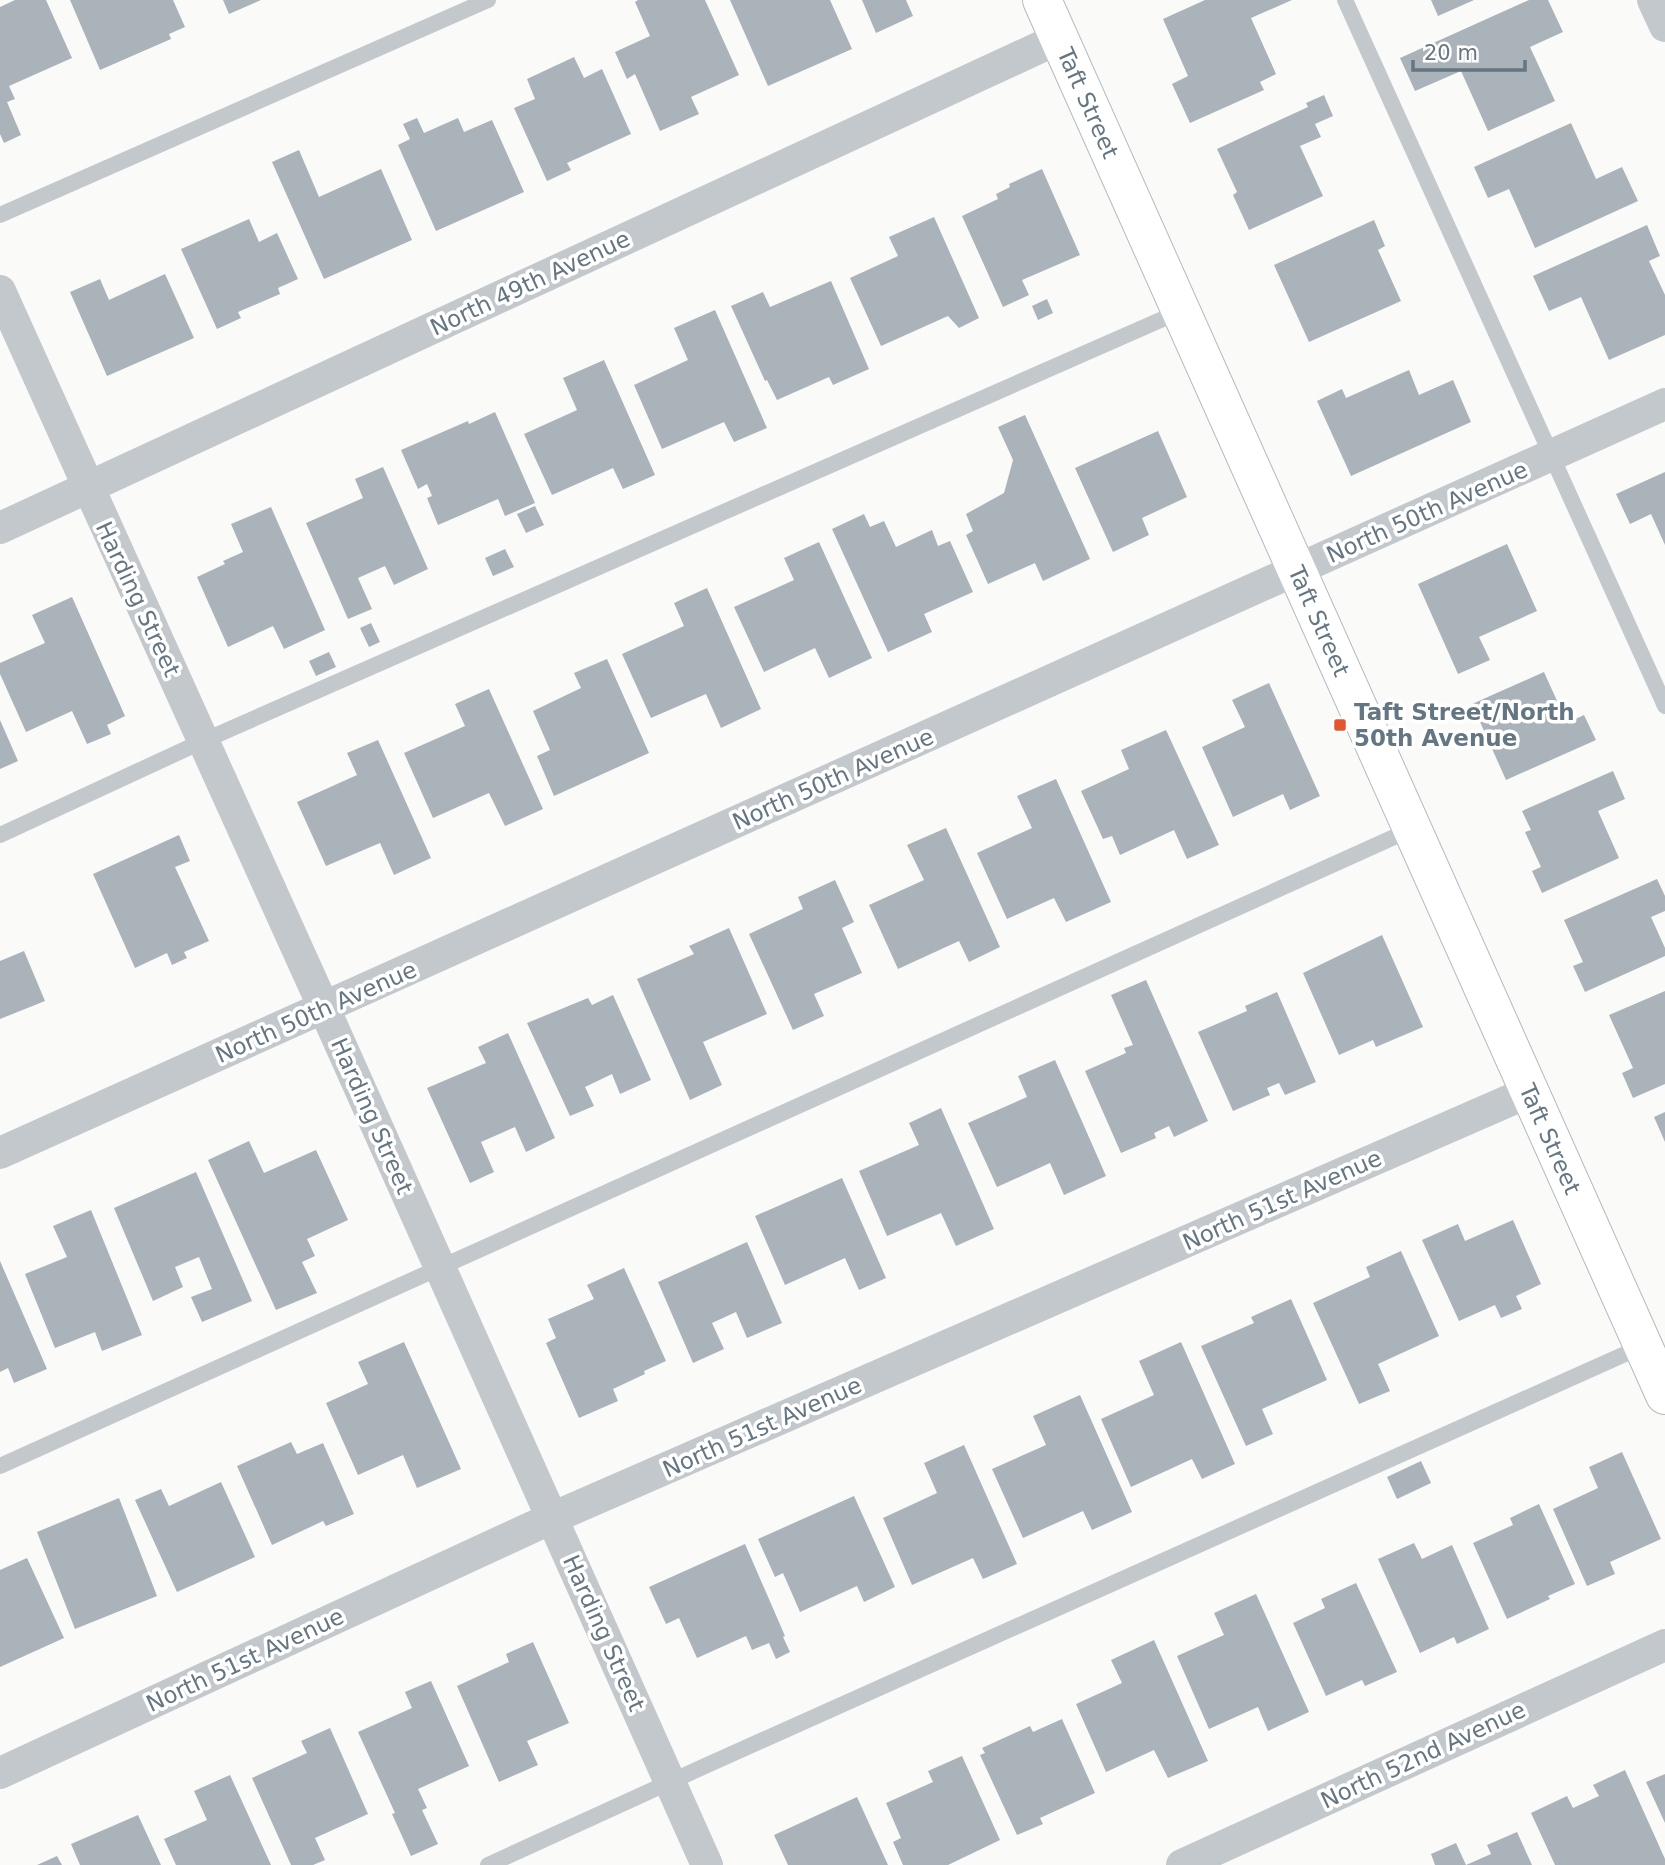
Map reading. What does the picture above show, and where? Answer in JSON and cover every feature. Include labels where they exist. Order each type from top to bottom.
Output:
[{"type":"street","name":"Taft Street","points":[[1042,0],[1665,1395]]},
{"type":"street","points":[[1653,0],[1665,26]]},
{"type":"street","name":"North 49th Avenue","points":[[0,528],[1060,38]]},
{"type":"street","name":"Harding Street","points":[[0,291],[707,1865]]},
{"type":"street","name":"North 50th Avenue","points":[[0,1153],[1665,404]]},
{"type":"street","name":"North 51st Avenue","points":[[0,1773],[552,1518],[1529,1092]]},
{"type":"street","name":"North 52nd Avenue","points":[[1182,1865],[1665,1645]]},
{"type":"lane","points":[[0,215],[488,0]]},
{"type":"lane","points":[[1345,0],[1665,706]]},
{"type":"lane","points":[[0,835],[203,741],[1181,311]]},
{"type":"lane","points":[[0,1466],[1412,829]]},
{"type":"lane","points":[[488,1865],[1643,1346]]},
{"type":"building","points":[[15,0],[46,0],[72,58],[9,86],[15,99],[7,102],[21,135],[4,143],[0,134],[0,7]]},
{"type":"building","points":[[70,0],[173,0],[185,27],[169,34],[171,39],[100,70]]},
{"type":"building","points":[[223,0],[261,0],[229,14]]},
{"type":"building","points":[[705,0],[739,75],[691,97],[699,114],[660,131],[635,74],[627,79],[615,52],[650,36],[635,2]]},
{"type":"building","points":[[730,0],[830,0],[852,49],[768,86]]},
{"type":"building","points":[[862,0],[906,0],[913,16],[876,33]]},
{"type":"building","points":[[1205,0],[1292,0],[1251,18],[1276,74],[1260,82],[1264,90],[1190,123],[1172,84],[1188,76],[1163,19]]},
{"type":"building","points":[[1431,0],[1474,0],[1438,16]]},
{"type":"building","points":[[1529,0],[1548,0],[1563,32],[1530,47],[1555,101],[1488,131],[1461,71],[1415,91],[1400,58]]},
{"type":"building","points":[[574,57],[584,78],[602,69],[631,134],[567,163],[571,170],[547,181],[514,108],[535,99],[527,79]]},
{"type":"building","points":[[1324,95],[1333,116],[1315,124],[1321,137],[1300,146],[1323,196],[1249,230],[1233,195],[1237,192],[1217,149],[1308,107],[1306,103]]},
{"type":"building","points":[[417,118],[424,133],[458,118],[464,132],[492,120],[524,192],[436,231],[398,145],[410,139],[403,124]]},
{"type":"building","points":[[1571,123],[1596,179],[1622,167],[1638,201],[1535,248],[1509,189],[1488,198],[1474,167]]},
{"type":"building","points":[[299,150],[319,197],[381,169],[412,240],[324,279],[272,162]]},
{"type":"building","points":[[1042,169],[1080,255],[1022,280],[1029,295],[1003,307],[962,216],[998,199],[996,194],[1010,187],[1009,184]]},
{"type":"building","points":[[934,217],[979,318],[959,328],[948,316],[881,346],[850,278],[898,256],[889,237]]},
{"type":"building","points":[[249,219],[259,242],[277,233],[298,279],[278,288],[280,294],[238,312],[241,318],[217,329],[181,249]]},
{"type":"building","points":[[1374,220],[1385,246],[1378,250],[1401,301],[1309,342],[1274,265]]},
{"type":"building","points":[[1647,225],[1660,256],[1649,261],[1665,295],[1665,335],[1609,360],[1581,297],[1549,311],[1533,276]]},
{"type":"building","points":[[165,274],[194,338],[107,376],[70,292],[100,279],[109,300]]},
{"type":"building","points":[[831,281],[869,369],[833,385],[829,377],[777,400],[767,380],[765,381],[731,306],[763,292],[770,307]]},
{"type":"building","points":[[1047,299],[1053,313],[1038,320],[1032,306]]},
{"type":"building","points":[[715,310],[767,428],[734,442],[724,422],[662,449],[634,385],[688,360],[674,328]]},
{"type":"building","points":[[604,360],[655,475],[623,489],[613,468],[552,495],[524,434],[577,410],[563,378]]},
{"type":"building","points":[[1409,370],[1419,395],[1453,380],[1471,422],[1351,476],[1317,401],[1342,389],[1346,398]]},
{"type":"building","points":[[495,412],[535,503],[505,516],[498,499],[438,525],[427,498],[432,496],[427,484],[418,489],[401,450]]},
{"type":"building","points":[[1025,415],[1090,559],[1043,581],[1035,563],[988,584],[966,535],[973,531],[966,514],[1004,493],[1013,460],[998,427]]},
{"type":"building","points":[[1158,431],[1187,497],[1142,518],[1149,535],[1113,552],[1075,468]]},
{"type":"building","points":[[383,467],[428,569],[394,585],[385,566],[358,578],[372,609],[348,619],[306,523],[363,498],[355,479]]},
{"type":"building","points":[[1665,472],[1665,545],[1651,514],[1630,524],[1616,494]]},
{"type":"building","points":[[535,506],[544,525],[526,533],[517,514]]},
{"type":"building","points":[[271,507],[325,630],[284,649],[273,626],[228,647],[197,577],[243,552],[231,524]]},
{"type":"building","points":[[864,514],[870,527],[884,521],[896,547],[932,530],[938,546],[950,541],[973,592],[924,614],[932,632],[888,652],[832,529]]},
{"type":"building","points":[[819,542],[872,658],[829,678],[815,648],[764,672],[734,607],[794,580],[784,558]]},
{"type":"building","points":[[1507,544],[1537,611],[1479,637],[1490,660],[1458,674],[1418,584]]},
{"type":"building","points":[[505,549],[514,567],[493,576],[485,558]]},
{"type":"building","points":[[707,588],[761,709],[721,728],[706,694],[651,718],[622,654],[684,626],[674,603]]},
{"type":"building","points":[[72,597],[125,716],[107,725],[111,734],[87,744],[72,711],[26,732],[0,674],[0,663],[45,643],[32,615]]},
{"type":"building","points":[[371,623],[380,642],[369,647],[360,628]]},
{"type":"building","points":[[329,652],[336,667],[316,676],[309,661]]},
{"type":"building","points":[[607,659],[649,753],[554,796],[537,756],[550,750],[533,711],[581,688],[574,673]]},
{"type":"building","points":[[1544,672],[1567,723],[1584,715],[1596,740],[1506,780],[1472,704]]},
{"type":"building","points":[[1269,683],[1320,796],[1290,810],[1283,794],[1233,817],[1202,747],[1245,727],[1232,700]]},
{"type":"building","points":[[489,689],[543,809],[505,826],[489,793],[433,818],[404,753],[465,726],[455,704]]},
{"type":"building","points":[[0,720],[18,761],[0,769]]},
{"type":"building","points":[[1166,730],[1219,845],[1187,859],[1174,830],[1120,855],[1112,836],[1103,839],[1081,791],[1129,769],[1121,750]]},
{"type":"building","points":[[378,740],[431,858],[394,875],[380,843],[326,866],[297,802],[357,775],[347,753]]},
{"type":"building","points":[[1613,771],[1625,799],[1598,811],[1619,858],[1542,893],[1532,871],[1541,867],[1525,832],[1531,830],[1522,811]]},
{"type":"building","points":[[1056,779],[1111,902],[1066,922],[1054,898],[1007,919],[977,853],[1032,828],[1017,796]]},
{"type":"building","points":[[946,828],[1000,947],[969,962],[959,941],[898,969],[869,905],[924,880],[907,845]]},
{"type":"building","points":[[179,835],[190,861],[175,867],[209,941],[184,952],[187,958],[172,965],[167,953],[135,968],[93,874]]},
{"type":"building","points":[[1657,879],[1665,896],[1665,911],[1651,917],[1665,948],[1665,956],[1585,992],[1573,966],[1583,962],[1564,920]]},
{"type":"building","points":[[835,880],[854,922],[842,928],[862,973],[814,994],[824,1016],[793,1030],[749,934],[803,909],[798,897]]},
{"type":"building","points":[[729,928],[767,1014],[703,1042],[722,1085],[690,1100],[637,979],[694,954],[689,946]]},
{"type":"building","points":[[1382,935],[1423,1027],[1376,1047],[1373,1040],[1339,1055],[1303,973]]},
{"type":"building","points":[[24,951],[45,1001],[0,1019],[0,961]]},
{"type":"building","points":[[1146,980],[1208,1121],[1174,1137],[1169,1126],[1154,1133],[1156,1138],[1121,1153],[1085,1071],[1126,1053],[1124,1048],[1133,1045],[1111,995]]},
{"type":"building","points":[[1665,991],[1665,1084],[1633,1098],[1622,1073],[1633,1068],[1609,1015]]},
{"type":"building","points":[[1277,992],[1316,1082],[1285,1095],[1279,1083],[1267,1088],[1270,1095],[1233,1111],[1198,1032],[1247,1011],[1245,1006]]},
{"type":"building","points":[[613,995],[651,1080],[620,1094],[612,1074],[585,1087],[594,1106],[570,1116],[527,1023],[588,998],[592,1005]]},
{"type":"building","points":[[508,1033],[555,1138],[526,1152],[515,1127],[481,1142],[494,1172],[470,1183],[427,1088],[486,1063],[478,1047]]},
{"type":"building","points":[[1055,1060],[1106,1176],[1064,1195],[1050,1163],[997,1187],[968,1123],[1027,1097],[1018,1076]]},
{"type":"building","points":[[941,1108],[994,1229],[956,1246],[941,1213],[887,1236],[859,1171],[919,1145],[909,1123]]},
{"type":"building","points":[[1665,1112],[1665,1142],[1654,1117]]},
{"type":"building","points":[[249,1141],[264,1173],[316,1150],[348,1220],[307,1239],[315,1256],[302,1262],[317,1293],[276,1310],[208,1160]]},
{"type":"building","points":[[196,1172],[252,1301],[202,1322],[191,1297],[212,1289],[199,1257],[175,1267],[183,1287],[153,1301],[114,1208]]},
{"type":"building","points":[[842,1178],[886,1278],[859,1290],[845,1258],[785,1285],[755,1216]]},
{"type":"building","points":[[91,1210],[142,1335],[102,1351],[95,1332],[55,1348],[25,1274],[67,1257],[53,1226]]},
{"type":"building","points":[[1513,1220],[1541,1284],[1516,1296],[1522,1309],[1501,1318],[1495,1305],[1459,1321],[1422,1240],[1458,1224],[1465,1241]]},
{"type":"building","points":[[747,1242],[782,1323],[747,1338],[736,1312],[712,1323],[724,1349],[693,1363],[658,1282]]},
{"type":"building","points":[[1401,1251],[1439,1336],[1378,1364],[1390,1391],[1359,1404],[1313,1303],[1370,1277],[1366,1267]]},
{"type":"building","points":[[0,1261],[47,1369],[14,1383],[8,1368],[0,1372]]},
{"type":"building","points":[[624,1268],[666,1361],[613,1389],[618,1401],[579,1418],[546,1343],[556,1338],[548,1319],[594,1299],[587,1285]]},
{"type":"building","points":[[1291,1299],[1327,1380],[1262,1409],[1273,1434],[1246,1446],[1201,1346],[1254,1323],[1251,1317]]},
{"type":"building","points":[[404,1342],[461,1469],[417,1488],[403,1455],[358,1475],[326,1403],[368,1384],[358,1362]]},
{"type":"building","points":[[1181,1342],[1235,1464],[1202,1479],[1192,1459],[1131,1487],[1101,1419],[1154,1395],[1139,1361]]},
{"type":"building","points":[[1080,1395],[1132,1512],[1092,1530],[1083,1511],[1023,1538],[992,1469],[1046,1445],[1033,1416]]},
{"type":"building","points":[[291,1442],[297,1454],[323,1443],[354,1514],[326,1526],[323,1521],[272,1545],[237,1466]]},
{"type":"building","points":[[964,1445],[1017,1564],[983,1579],[973,1558],[912,1585],[883,1518],[937,1493],[924,1463]]},
{"type":"building","points":[[1622,1452],[1661,1539],[1610,1562],[1615,1574],[1587,1586],[1553,1509],[1598,1488],[1589,1467]]},
{"type":"building","points":[[1421,1461],[1431,1483],[1397,1499],[1387,1477]]},
{"type":"building","points":[[221,1482],[255,1557],[177,1592],[135,1500],[161,1489],[169,1506]]},
{"type":"building","points":[[854,1496],[895,1587],[864,1602],[857,1586],[800,1612],[783,1573],[775,1577],[758,1539]]},
{"type":"building","points":[[119,1498],[157,1596],[75,1629],[37,1532]]},
{"type":"building","points":[[1539,1504],[1575,1584],[1507,1619],[1473,1543],[1513,1525],[1510,1518]]},
{"type":"building","points":[[1414,1543],[1422,1559],[1452,1545],[1489,1629],[1457,1644],[1454,1637],[1420,1653],[1378,1559]]},
{"type":"building","points":[[745,1544],[790,1652],[776,1659],[769,1643],[752,1650],[746,1636],[697,1658],[679,1618],[666,1624],[649,1587]]},
{"type":"building","points":[[27,1558],[64,1638],[0,1667],[0,1570]]},
{"type":"building","points":[[1356,1583],[1397,1672],[1365,1686],[1362,1680],[1326,1696],[1293,1623],[1325,1608],[1321,1599]]},
{"type":"building","points":[[1256,1594],[1309,1712],[1268,1731],[1258,1707],[1209,1729],[1177,1656],[1224,1635],[1214,1613]]},
{"type":"building","points":[[1154,1640],[1208,1761],[1168,1778],[1154,1750],[1106,1772],[1076,1704],[1122,1683],[1111,1660]]},
{"type":"building","points":[[533,1642],[569,1723],[527,1741],[538,1765],[499,1782],[457,1686],[509,1662],[506,1654]]},
{"type":"building","points":[[431,1681],[469,1766],[418,1789],[427,1808],[422,1810],[438,1844],[411,1856],[392,1814],[395,1813],[358,1732],[412,1708],[405,1692]]},
{"type":"building","points":[[1062,1719],[1095,1793],[1040,1818],[1043,1824],[1017,1835],[980,1755],[985,1753],[982,1748],[1030,1726],[1033,1732]]},
{"type":"building","points":[[330,1728],[368,1814],[315,1838],[325,1860],[313,1865],[291,1865],[252,1778],[307,1753],[301,1741]]},
{"type":"building","points":[[962,1756],[1000,1840],[948,1865],[903,1865],[893,1842],[901,1838],[886,1803],[933,1782],[928,1771]]},
{"type":"building","points":[[1625,1770],[1665,1859],[1665,1865],[1555,1865],[1531,1813],[1567,1796],[1573,1808],[1599,1796],[1593,1785]]},
{"type":"building","points":[[1665,1774],[1665,1823],[1646,1782]]},
{"type":"building","points":[[230,1775],[271,1865],[176,1865],[164,1839],[207,1820],[194,1791]]},
{"type":"building","points":[[857,1797],[888,1865],[788,1865],[774,1835]]},
{"type":"building","points":[[138,1815],[161,1865],[80,1865],[71,1844]]},
{"type":"building","points":[[1517,1832],[1532,1865],[1466,1865],[1491,1854],[1487,1845]]},
{"type":"building","points":[[1456,1843],[1466,1865],[1435,1865],[1431,1854]]},
{"type":"building","points":[[57,1856],[62,1865],[37,1865]]},
{"type":"place","name":"Taft Street/North 50th Avenue","points":[[1340,725]]}]
